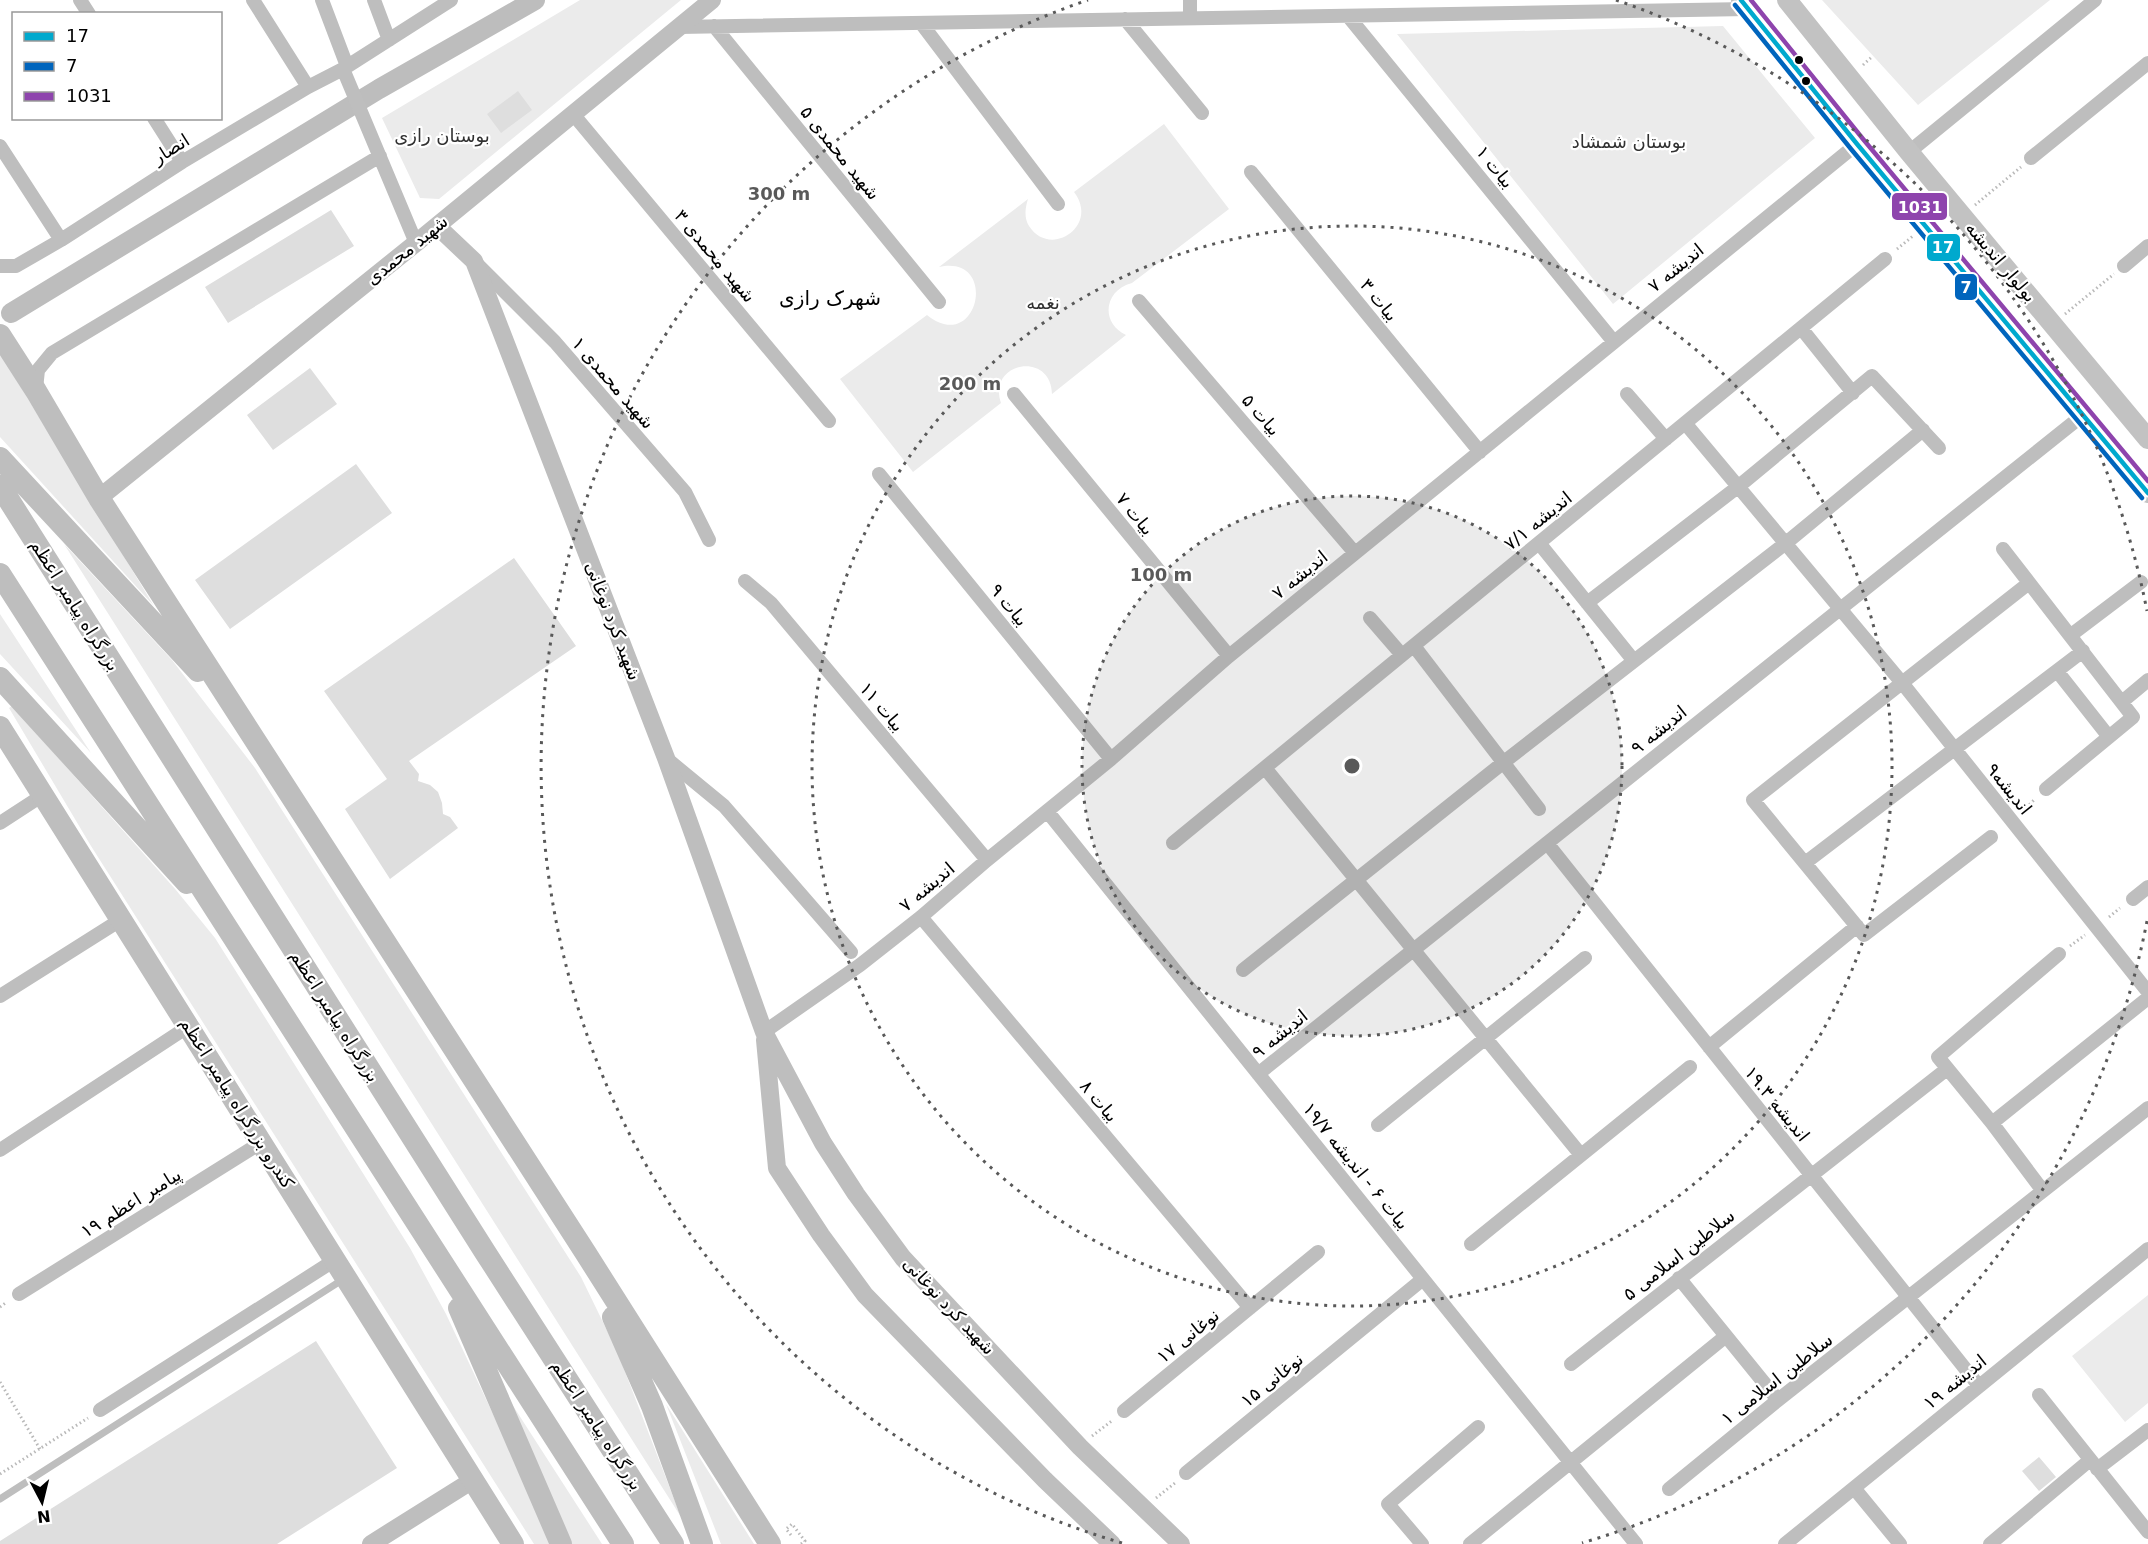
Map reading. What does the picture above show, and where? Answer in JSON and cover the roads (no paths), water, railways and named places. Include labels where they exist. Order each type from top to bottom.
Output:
[{"type":"highway","points":[[0,335],[99,498],[585,1252],[781,1540]]},
{"type":"highway","points":[[0,458],[237,714]]},
{"type":"highway","name":"بزرگراه پیامبر اعظم","points":[[0,486],[478,1242],[673,1544]]},
{"type":"highway","points":[[0,574],[623,1544]]},
{"type":"highway","points":[[0,678],[232,933]]},
{"type":"highway","name":"کندرو بزرگراه پیامبر اعظم","points":[[0,727],[513,1544]]},
{"type":"highway","points":[[434,1249],[514,1440],[561,1544]]},
{"type":"highway","points":[[585,1252],[652,1406],[702,1544]]},
{"type":"main road","name":"بولوار اندیشه","points":[[1787,0],[1909,152],[2148,439]]},
{"type":"main road","name":"بولوار اندیشه","points":[[1745,4],[1857,144],[2148,493]]},
{"type":"street","points":[[253,0],[308,87]]},
{"type":"street","points":[[322,0],[352,89],[416,243]]},
{"type":"street","points":[[374,0],[388,40]]},
{"type":"street","name":"انصار","points":[[0,266],[16,266],[61,240],[182,162],[308,87],[345,68],[449,0]]},
{"type":"street","name":"شهید محمدی","points":[[99,498],[437,226],[712,0]]},
{"type":"street","points":[[1190,0],[1190,18]]},
{"type":"street","points":[[1909,152],[2095,0]]},
{"type":"street","points":[[679,27],[1348,16],[1745,4]]},
{"type":"street","name":"بیات ۱","points":[[1348,16],[1614,342]]},
{"type":"street","points":[[1125,20],[1202,113]]},
{"type":"street","points":[[921,23],[1058,204]]},
{"type":"street","name":"شهید محمدی ۵","points":[[714,26],[939,302]]},
{"type":"street","points":[[2031,158],[2148,63]]},
{"type":"street","name":"شهید محمدی ۳","points":[[573,114],[829,421]]},
{"type":"street","points":[[155,120],[182,162]]},
{"type":"street","name":"اندیشه ۷","points":[[764,1032],[860,965],[921,917],[1111,759],[1229,656],[1857,144]]},
{"type":"street","points":[[0,146],[61,240]]},
{"type":"street","points":[[36,391],[38,370],[52,352],[380,156]]},
{"type":"street","name":"بیات ۳","points":[[1251,172],[1480,452]]},
{"type":"street","name":"شهید کرد نوغانی","points":[[437,226],[474,261],[666,758],[764,1032],[823,1143],[856,1194],[903,1258],[1080,1447],[1181,1544]]},
{"type":"street","points":[[2124,266],[2148,246]]},
{"type":"street","name":"اندیشه ۷/۱","points":[[1173,843],[1885,259]]},
{"type":"street","name":"شهید محمدی ۱","points":[[474,261],[555,342],[685,492],[709,540]]},
{"type":"street","name":"بیات ۵","points":[[1139,302],[1355,553]]},
{"type":"street","points":[[1801,328],[1852,393]]},
{"type":"street","points":[[1587,603],[1738,486],[1872,376],[1939,448]]},
{"type":"street","name":"بیات ۷","points":[[1014,394],[1229,656]]},
{"type":"street","points":[[1628,394],[1666,439]]},
{"type":"street","name":"اندیشه ۹","points":[[1258,1074],[2083,415]]},
{"type":"street","name":"اندیشه۹","points":[[1685,423],[1903,684],[2148,992]]},
{"type":"street","points":[[1243,970],[1504,762],[1786,543],[1923,430]]},
{"type":"street","name":"بیات ۹","points":[[879,474],[1111,759]]},
{"type":"street","points":[[1539,543],[1634,661]]},
{"type":"street","points":[[2003,549],[2123,701],[2133,717],[2046,789]]},
{"type":"street","name":"بیات ۱۱","points":[[746,581],[771,603],[987,860]]},
{"type":"street","points":[[2071,635],[2141,582]]},
{"type":"street","points":[[1991,837],[1864,935],[1753,800],[2029,583]]},
{"type":"street","points":[[1371,618],[1402,656]]},
{"type":"street","points":[[1414,646],[1539,809]]},
{"type":"street","points":[[1805,863],[2083,651]]},
{"type":"street","points":[[2057,671],[2109,737]]},
{"type":"street","points":[[2123,701],[2148,680]]},
{"type":"street","points":[[666,758],[724,806],[851,952]]},
{"type":"street","points":[[1265,768],[1581,1155]]},
{"type":"street","points":[[0,823],[43,795]]},
{"type":"street","name":"بیات ۶ - اندیشه ۱۹/۷","points":[[1047,811],[1636,1544]]},
{"type":"street","name":"اندیشه ۱۹.۳","points":[[1547,843],[1979,1386]]},
{"type":"street","points":[[2133,898],[2148,887]]},
{"type":"street","name":"بیات ۸","points":[[921,917],[1251,1308]]},
{"type":"street","points":[[0,996],[122,919]]},
{"type":"street","points":[[1709,1047],[1857,926]]},
{"type":"street","points":[[2043,1191],[1938,1057],[2059,954]]},
{"type":"street","points":[[1378,1125],[1585,958]]},
{"type":"street","points":[[1992,1124],[2148,998]]},
{"type":"street","points":[[0,1150],[189,1026]]},
{"type":"street","name":"شهید کرد نوغانی","points":[[764,1032],[777,1168],[821,1235],[865,1295],[1045,1480],[1112,1544]]},
{"type":"street","points":[[1471,1244],[1690,1067]]},
{"type":"street","name":"سلاطین اسلامی ۵","points":[[1571,1364],[1947,1069]]},
{"type":"street","name":"سلاطین اسلامی ۱","points":[[1669,1489],[1778,1400],[2148,1108]]},
{"type":"street","name":"پیامبر اعظم ۱۹","points":[[19,1294],[262,1142]]},
{"type":"street","name":"اندیشه ۱۹","points":[[1785,1544],[2148,1249]]},
{"type":"street","name":"نوغانی ۱۷","points":[[1124,1411],[1318,1251]]},
{"type":"street","points":[[100,1410],[341,1269]]},
{"type":"street","points":[[1679,1278],[1778,1400]]},
{"type":"street","name":"نوغانی ۱۵","points":[[1186,1473],[1423,1279]]},
{"type":"street","points":[[1470,1544],[1726,1336]]},
{"type":"street","points":[[2039,1395],[2148,1532]]},
{"type":"street","points":[[1422,1544],[1389,1504],[1478,1427]]},
{"type":"street","points":[[1990,1544],[2094,1465],[2148,1430]]},
{"type":"street","points":[[371,1544],[473,1480]]},
{"type":"street","points":[[1854,1488],[1900,1544]]},
{"type":"lane","points":[[0,1499],[341,1269]]},
{"type":"waterway","points":[[11,313],[379,89],[535,0]]},
{"type":"district","name":"شهرک رازی","points":[[830,298]]},
{"type":"park label","name":"بوستان رازی","points":[[442,136]]},
{"type":"park label","name":"بوستان شمشاد","points":[[1629,142]]},
{"type":"park label","name":"نغمه","points":[[1043,303]]}]
